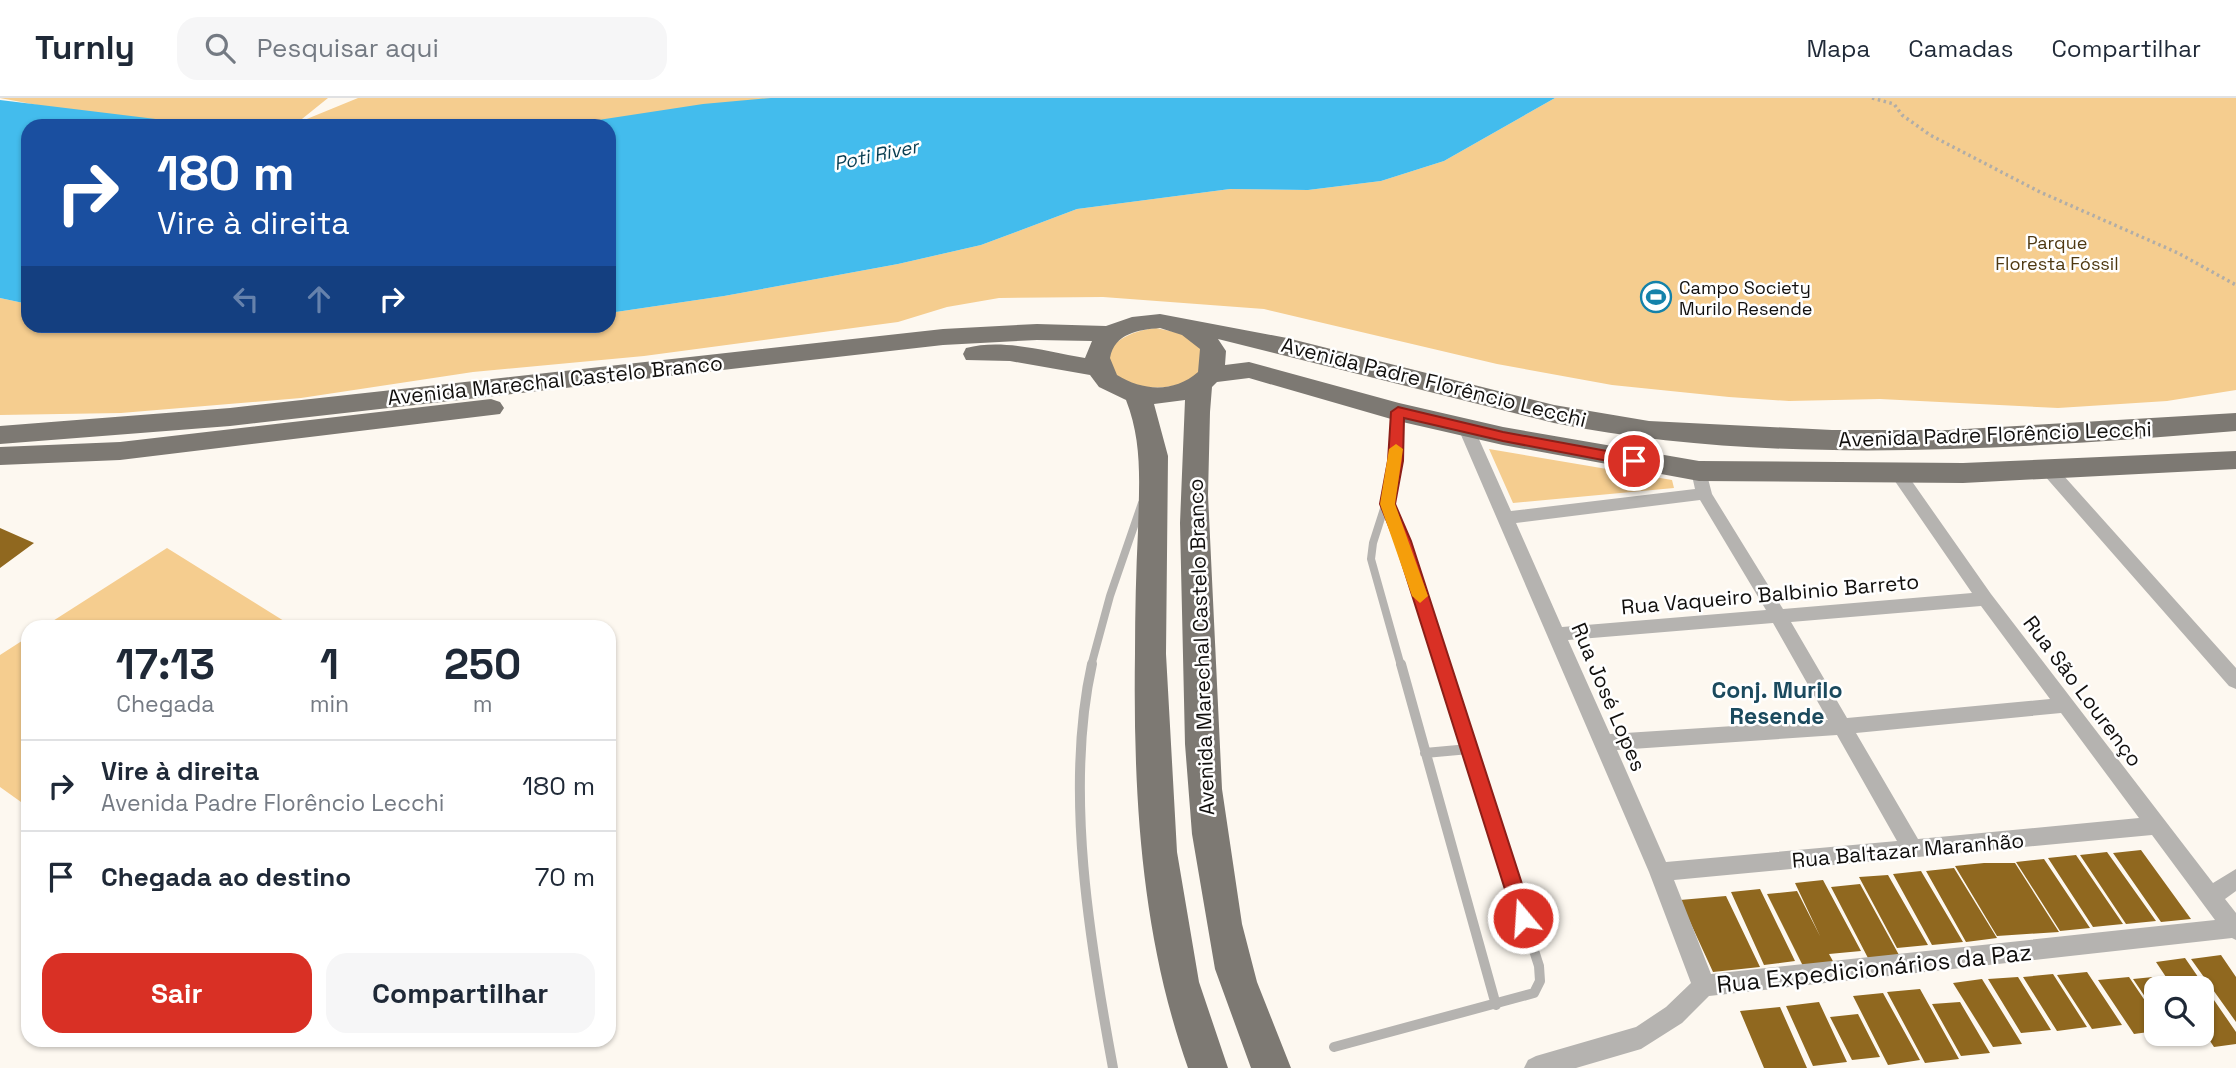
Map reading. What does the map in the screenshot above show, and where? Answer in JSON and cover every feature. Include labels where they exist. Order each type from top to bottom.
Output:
[{"type":"main road","points":[[1141,322],[1179,324],[1207,340],[1214,351],[1205,379],[1182,393],[1160,396],[1137,394],[1107,380],[1099,369],[1096,357],[1100,345],[1110,334],[1141,322]]},
{"type":"main road","name":"Avenida Padre Florêncio Lecchi","points":[[1179,324],[1239,334],[1464,394],[1609,425],[1827,441],[1938,440],[2236,422]]},
{"type":"main road","name":"Avenida Marechal Castelo Branco","points":[[0,456],[120,450],[450,403],[776,364],[943,337],[1037,332],[1110,334]]},
{"type":"main road","name":"Avenida Marechal Castelo Branco","points":[[776,364],[988,353],[1010,354],[1099,369]]},
{"type":"main road","name":"Avenida Padre Florêncio Lecchi","points":[[1205,379],[1224,370],[1249,370],[1398,412],[1612,458],[1701,483],[2236,460]]},
{"type":"main road","name":"Avenida Marechal Castelo Branco","points":[[1205,379],[1195,443],[1196,576],[1200,747],[1210,860],[1234,971],[1271,1068]]},
{"type":"main road","name":"Avenida Marechal Castelo Branco","points":[[1137,394],[1147,420],[1154,471],[1152,781],[1161,874],[1181,984],[1208,1068]]},
{"type":"main road","name":"Avenida Marechal Castelo Branco","points":[[0,435],[450,403]]},
{"type":"main road","points":[[1938,440],[1963,473]]},
{"type":"street","name":"Rua José Lopes","points":[[1466,428],[1559,634],[1602,743],[1660,872],[1703,986]]},
{"type":"street","points":[[2049,470],[2236,681]]},
{"type":"street","name":"Rua São Lourenço","points":[[1898,474],[1986,599],[2235,929]]},
{"type":"street","points":[[1505,518],[1701,483],[1913,850]]},
{"type":"street","name":"Rua Vaqueiro Balbinio Barreto","points":[[1559,634],[1986,599]]},
{"type":"street","points":[[1602,743],[1840,727],[2066,705]]},
{"type":"street","name":"Rua Baltazar Maranhão","points":[[1660,872],[2155,826]]},
{"type":"street","points":[[2211,897],[2236,879]]},
{"type":"street","name":"Rua Expedicionários da Paz","points":[[1535,1068],[1641,1037],[1674,1015],[1703,986],[2235,929]]},
{"type":"lane","points":[[1398,412],[1396,461],[1387,504],[1370,542],[1371,559],[1496,1005]]},
{"type":"lane","points":[[1113,1068],[1087,912],[1081,813],[1084,719],[1086,694],[1112,586],[1154,471]]},
{"type":"lane","points":[[1334,1047],[1534,993],[1541,981],[1539,966],[1403,541],[1387,504]]},
{"type":"lane","points":[[1425,753],[1469,749]]},
{"type":"path","points":[[1872,98],[1894,104],[1902,115],[1930,135],[2040,192],[2178,253],[2236,285]]},
{"type":"green space","points":[[0,98],[328,98],[302,119],[149,119],[58,109]]},
{"type":"green space","points":[[358,98],[803,98],[616,119],[307,119]]},
{"type":"green space","name":"Parque Floresta Fóssil","points":[[1555,98],[2236,98],[2236,390],[2167,401],[2058,408],[1880,399],[1789,401],[1729,397],[1612,385],[1497,364],[1264,309],[1103,297],[999,298],[947,307],[898,322],[644,356],[473,372],[301,398],[121,413],[0,415],[0,298],[21,302],[21,333],[616,333],[616,312],[724,296],[898,264],[981,245],[1077,209],[1230,189],[1308,190],[1381,181],[1444,161]]},
{"type":"green space","points":[[1156,328],[1184,334],[1201,349],[1200,370],[1184,383],[1159,388],[1124,381],[1110,365],[1108,356],[1112,348],[1127,336]]},
{"type":"green space","points":[[1489,449],[1672,480],[1674,488],[1513,503]]},
{"type":"green space","points":[[167,548],[282,620],[54,620]]},
{"type":"green space","points":[[21,642],[21,802],[0,787],[0,655]]},
{"type":"water","name":"Poti River","points":[[771,98],[1555,98],[1444,161],[1381,181],[1308,190],[1230,189],[1077,209],[981,245],[898,264],[724,296],[616,312],[616,119],[605,119],[703,104]]},
{"type":"water","points":[[0,100],[156,119],[21,119],[21,302],[0,298]]},
{"type":"building","points":[[0,528],[34,543],[0,568]]},
{"type":"building","points":[[2141,850],[2191,919],[2161,922],[2113,853]]},
{"type":"building","points":[[2107,852],[2156,921],[2126,924],[2080,855]]},
{"type":"building","points":[[2076,855],[2123,924],[2093,927],[2048,858]]},
{"type":"building","points":[[2044,859],[2090,928],[2060,931],[2016,862]]},
{"type":"building","points":[[2015,863],[2059,932],[1997,936],[1955,866]]},
{"type":"building","points":[[1954,868],[1997,938],[1966,942],[1926,871]]},
{"type":"building","points":[[1921,871],[1963,942],[1932,945],[1893,874]]},
{"type":"building","points":[[1888,875],[1928,945],[1897,948],[1859,877]]},
{"type":"building","points":[[1823,880],[1861,951],[1829,954],[1834,963],[1803,966],[1767,894],[1797,891],[1820,936],[1795,883]]},
{"type":"building","points":[[1860,884],[1899,955],[1868,958],[1831,887]]},
{"type":"building","points":[[1760,889],[1795,961],[1764,965],[1731,892]]},
{"type":"building","points":[[1726,896],[1760,967],[1713,972],[1680,900]]},
{"type":"building","points":[[2221,955],[2236,977],[2236,1022],[2214,991],[2214,976],[2203,976],[2191,959]]},
{"type":"building","points":[[2185,958],[2197,976],[2165,976],[2156,962]]},
{"type":"building","points":[[2087,972],[2122,1025],[2092,1029],[2057,975]]},
{"type":"building","points":[[2053,974],[2087,1027],[2057,1031],[2023,977]]},
{"type":"building","points":[[2018,977],[2051,1030],[2021,1033],[1988,979]]},
{"type":"building","points":[[2129,977],[2144,999],[2144,1033],[2134,1034],[2098,980]]},
{"type":"building","points":[[2144,978],[2144,995],[2133,979]]},
{"type":"building","points":[[1982,979],[2022,1044],[1993,1047],[1953,983]]},
{"type":"building","points":[[1920,989],[1959,1059],[1925,1063],[1887,992]]},
{"type":"building","points":[[1883,993],[1920,1060],[1888,1065],[1853,996]]},
{"type":"building","points":[[2214,1000],[2236,1032],[2236,1044],[2214,1047]]},
{"type":"building","points":[[1819,1002],[1847,1062],[1813,1066],[1786,1006]]},
{"type":"building","points":[[1960,1002],[1990,1053],[1961,1056],[1932,1004]]},
{"type":"building","points":[[1780,1007],[1807,1068],[1764,1068],[1740,1011]]},
{"type":"building","points":[[1858,1014],[1880,1057],[1852,1060],[1830,1017]]},
{"type":"slow traffic","points":[[1396,449],[1387,504],[1403,541],[1420,596]]},
{"type":"place","name":"Campo Society Murilo Resende","points":[[1656,297]]},
{"type":"district","name":"Conj. Murilo Resende","points":[[1777,703]]},
{"type":"route","points":[[1523,918],[1403,541],[1387,504],[1396,461],[1398,412],[1503,436],[1634,461]]}]
